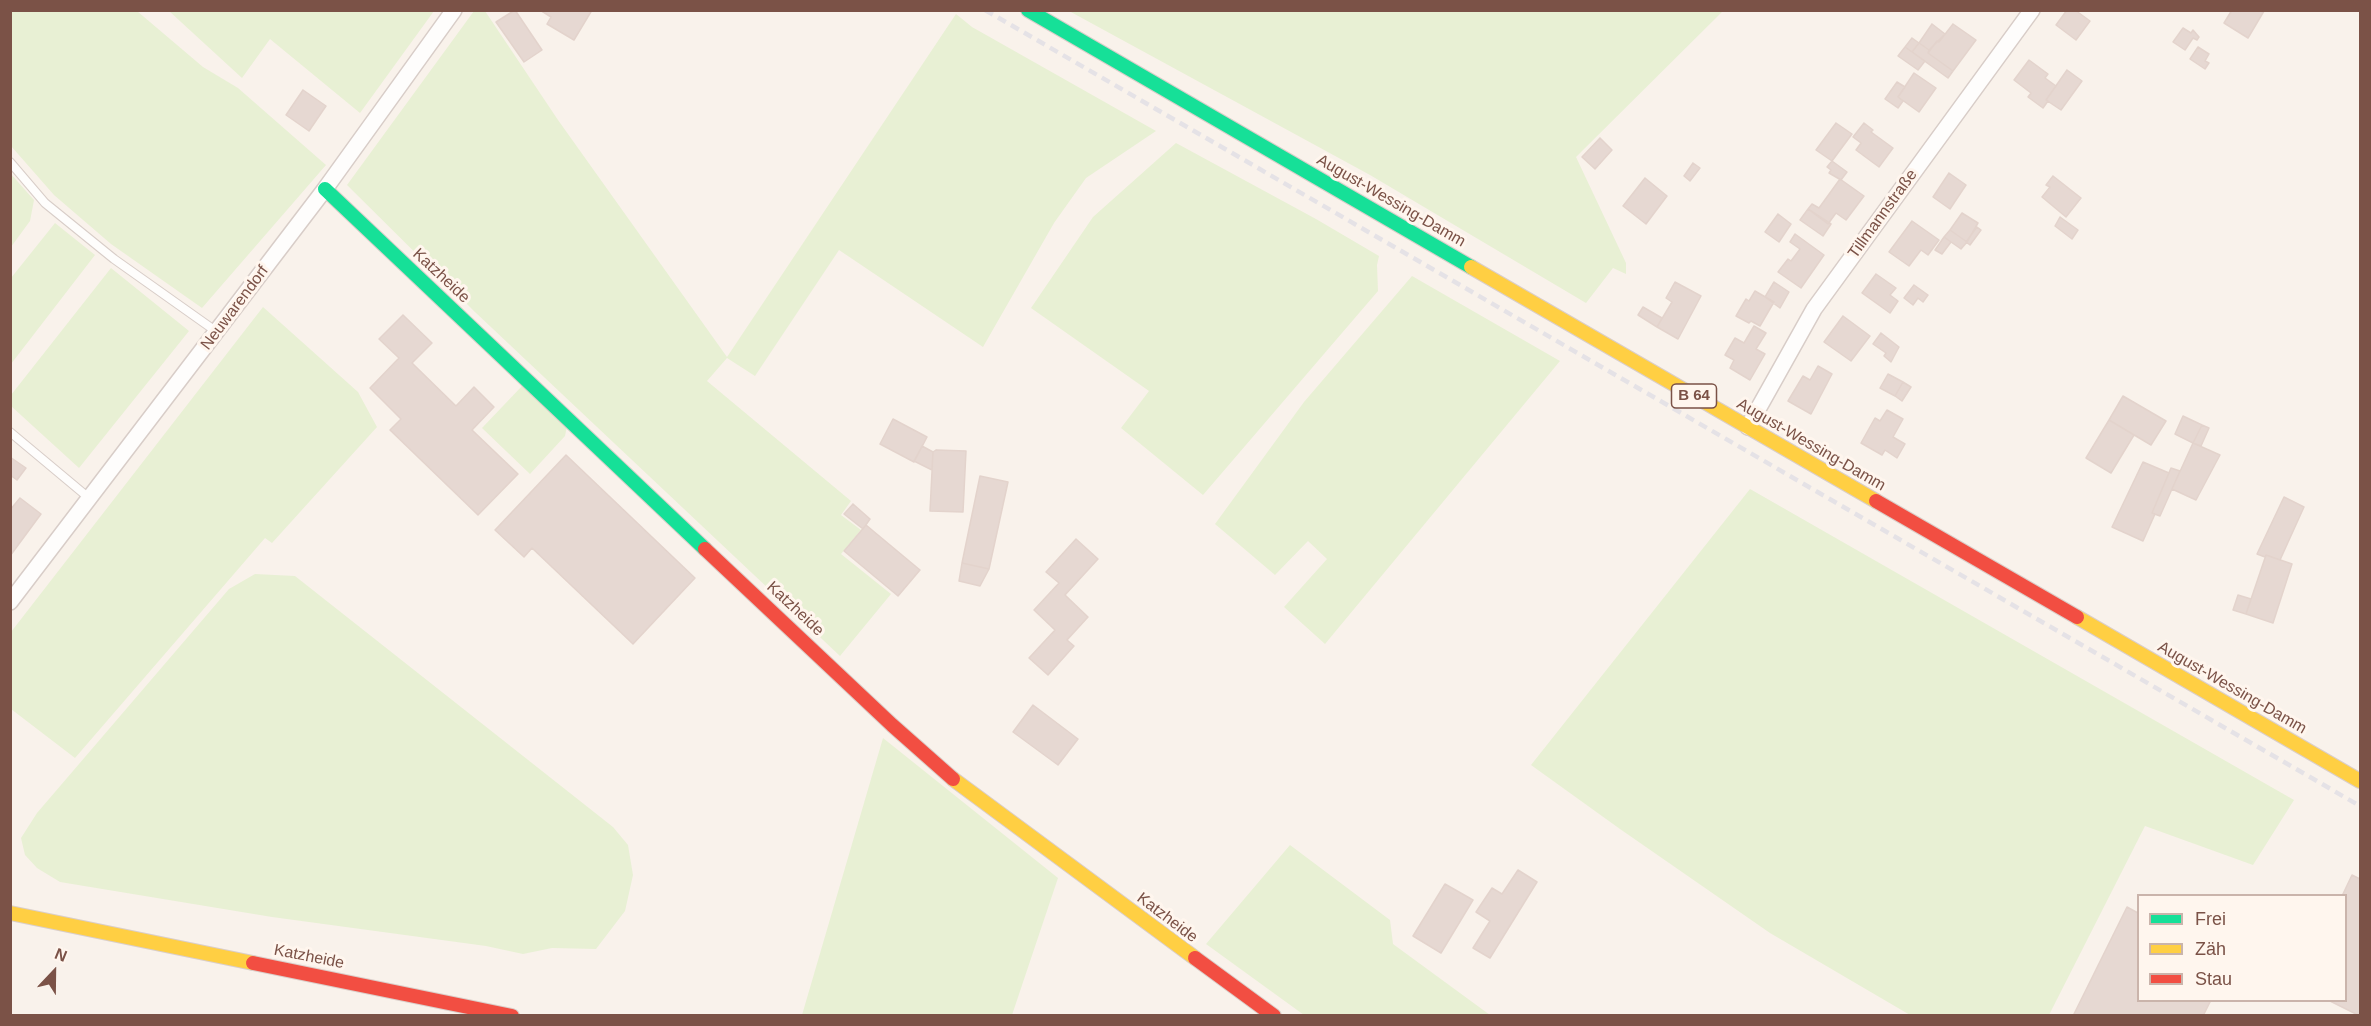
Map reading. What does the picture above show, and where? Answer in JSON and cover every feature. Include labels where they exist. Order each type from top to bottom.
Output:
[{"type":"street","name":"Neuwarendorf","points":[[10,602],[325,189],[454,10]]},
{"type":"street","name":"August-Wessing-Damm","points":[[1028,10],[2361,781]]},
{"type":"street","name":"Tillmannstraße","points":[[1748,427],[1814,309],[2032,10]]},
{"type":"street","name":"Katzheide","points":[[325,189],[892,724],[963,787],[1274,1016]]},
{"type":"street","name":"Katzheide","points":[[10,913],[512,1016]]},
{"type":"lane","points":[[10,162],[45,203],[114,259],[217,332]]},
{"type":"lane","points":[[10,432],[89,498]]},
{"type":"green space","points":[[1723,10],[1576,157],[1626,263],[1626,274],[1613,268],[1586,303],[1370,175],[1069,11]]},
{"type":"green space","points":[[10,11],[137,11],[203,67],[238,88],[326,165],[202,308],[111,244],[54,195],[11,146]]},
{"type":"green space","points":[[169,11],[434,11],[360,113],[270,39],[242,78]]},
{"type":"green space","points":[[474,11],[485,11],[558,120],[727,357],[956,14],[972,27],[1156,131],[1086,178],[1054,223],[983,347],[839,250],[755,376],[727,358],[707,381],[851,501],[841,515],[861,530],[841,554],[891,594],[840,656],[475,312],[347,185]]},
{"type":"green space","points":[[1176,143],[1379,256],[1378,291],[1203,495],[1121,428],[1149,391],[1031,308],[1093,217]]},
{"type":"green space","points":[[10,173],[34,200],[30,221],[11,247]]},
{"type":"green space","points":[[55,223],[95,255],[11,364],[11,278]]},
{"type":"green space","points":[[111,268],[189,331],[79,468],[11,406],[11,395]]},
{"type":"green space","points":[[1412,276],[1560,361],[1325,644],[1284,607],[1327,559],[1308,541],[1275,575],[1215,524],[1304,402]]},
{"type":"green space","points":[[263,307],[358,392],[377,427],[272,543],[265,538],[75,758],[11,709],[11,632]]},
{"type":"green space","points":[[523,385],[567,426],[565,436],[530,474],[482,428]]},
{"type":"green space","points":[[1750,489],[2294,800],[2253,865],[2145,826],[2049,1015],[1910,1015],[1770,933],[1531,765]]},
{"type":"green space","points":[[255,574],[295,576],[613,827],[628,845],[633,875],[625,911],[596,949],[552,948],[523,954],[486,946],[272,917],[60,882],[37,868],[25,855],[21,838],[37,813],[229,589]]},
{"type":"green space","points":[[883,738],[1058,878],[1012,1015],[802,1015]]},
{"type":"green space","points":[[1290,845],[1390,920],[1393,944],[1490,1015],[1304,1015],[1206,944]]},
{"type":"building","points":[[515,10],[542,50],[524,62],[496,22]]},
{"type":"building","points":[[540,10],[592,10],[574,40],[547,24],[551,17]]},
{"type":"building","points":[[2067,10],[2075,10],[2090,21],[2076,40],[2056,25]]},
{"type":"building","points":[[2232,10],[2264,11],[2248,38],[2224,23]]},
{"type":"building","points":[[1932,24],[1945,34],[1929,50],[1919,43]]},
{"type":"building","points":[[1953,24],[1976,40],[1953,71],[1928,53]]},
{"type":"building","points":[[2183,28],[2191,33],[2193,30],[2199,37],[2197,40],[2193,38],[2185,50],[2173,42]]},
{"type":"building","points":[[1912,38],[1919,43],[1912,52],[1905,47]]},
{"type":"building","points":[[1919,43],[1929,50],[1928,53],[1953,71],[1948,78],[1912,52]]},
{"type":"building","points":[[1905,47],[1925,61],[1918,70],[1898,56]]},
{"type":"building","points":[[2198,47],[2209,54],[2205,61],[2209,63],[2205,69],[2190,59]]},
{"type":"building","points":[[2029,60],[2048,74],[2045,78],[2056,86],[2043,108],[2028,97],[2031,93],[2014,80]]},
{"type":"building","points":[[2067,70],[2082,81],[2061,110],[2046,100]]},
{"type":"building","points":[[1914,73],[1936,88],[1919,112],[1898,97]]},
{"type":"building","points":[[1897,82],[1905,87],[1898,97],[1903,101],[1898,108],[1885,99]]},
{"type":"building","points":[[303,90],[326,106],[309,131],[286,115]]},
{"type":"building","points":[[1836,123],[1852,134],[1832,161],[1816,150]]},
{"type":"building","points":[[1864,123],[1873,130],[1871,132],[1893,148],[1879,167],[1856,150],[1861,143],[1853,137]]},
{"type":"building","points":[[1600,138],[1612,150],[1595,169],[1582,157]]},
{"type":"building","points":[[1832,161],[1847,172],[1841,180],[1829,173],[1831,170],[1827,167]]},
{"type":"building","points":[[1693,163],[1700,168],[1690,181],[1684,176]]},
{"type":"building","points":[[1949,173],[1966,185],[1950,209],[1933,197]]},
{"type":"building","points":[[2053,176],[2081,198],[2066,217],[2042,197],[2050,187],[2046,185]]},
{"type":"building","points":[[1645,178],[1667,196],[1646,224],[1623,206]]},
{"type":"building","points":[[1840,179],[1864,196],[1846,220],[1836,213],[1828,224],[1808,209],[1812,204],[1819,208]]},
{"type":"building","points":[[1808,209],[1831,224],[1823,236],[1800,220]]},
{"type":"building","points":[[1962,213],[1978,223],[1967,242],[1950,230]]},
{"type":"building","points":[[1778,214],[1791,224],[1779,242],[1765,232]]},
{"type":"building","points":[[2060,217],[2078,230],[2072,239],[2055,226]]},
{"type":"building","points":[[1912,221],[1939,240],[1928,255],[1921,250],[1909,266],[1889,252]]},
{"type":"building","points":[[1977,227],[1981,230],[1970,245],[1966,242]]},
{"type":"building","points":[[1950,230],[1967,242],[1961,249],[1944,237]]},
{"type":"building","points":[[1795,234],[1824,255],[1801,288],[1778,272],[1800,249],[1790,242]]},
{"type":"building","points":[[1944,237],[1951,242],[1942,254],[1935,250]]},
{"type":"building","points":[[1876,274],[1896,288],[1890,295],[1898,301],[1890,313],[1862,293]]},
{"type":"building","points":[[1675,282],[1701,296],[1678,339],[1657,327],[1672,302],[1666,298]]},
{"type":"building","points":[[1774,282],[1789,292],[1780,308],[1765,297]]},
{"type":"building","points":[[1914,285],[1928,295],[1923,302],[1918,298],[1913,305],[1904,298]]},
{"type":"building","points":[[1755,291],[1774,302],[1760,326],[1736,316],[1746,299],[1749,301]]},
{"type":"building","points":[[1643,307],[1662,318],[1657,327],[1638,315]]},
{"type":"building","points":[[403,315],[432,343],[412,363],[456,406],[474,387],[494,407],[472,430],[518,474],[478,515],[390,430],[401,419],[370,388],[399,358],[379,339]]},
{"type":"building","points":[[1843,316],[1870,336],[1851,361],[1824,342]]},
{"type":"building","points":[[1754,326],[1766,333],[1756,349],[1765,354],[1750,380],[1730,368],[1734,360],[1725,355],[1735,338],[1744,343]]},
{"type":"building","points":[[1881,333],[1899,347],[1891,362],[1884,356],[1886,353],[1873,344]]},
{"type":"building","points":[[1818,366],[1832,374],[1811,414],[1788,401],[1803,376],[1810,380]]},
{"type":"building","points":[[1888,374],[1903,382],[1895,396],[1880,388]]},
{"type":"building","points":[[1903,382],[1911,387],[1902,401],[1895,396]]},
{"type":"building","points":[[2123,396],[2166,421],[2151,445],[2109,420]]},
{"type":"building","points":[[1887,410],[1903,419],[1893,437],[1905,444],[1897,458],[1885,450],[1882,455],[1861,443],[1875,418],[1880,421]]},
{"type":"building","points":[[2183,416],[2202,425],[2193,443],[2175,434]]},
{"type":"building","points":[[893,419],[927,437],[914,462],[880,444]]},
{"type":"building","points":[[2109,420],[2134,435],[2111,473],[2086,458]]},
{"type":"building","points":[[2202,425],[2209,428],[2201,446],[2193,443]]},
{"type":"building","points":[[2193,443],[2220,455],[2196,500],[2172,489]]},
{"type":"building","points":[[922,446],[933,452],[932,470],[914,461]]},
{"type":"building","points":[[936,450],[966,451],[963,512],[930,511],[933,452]]},
{"type":"building","points":[[566,455],[695,578],[633,644],[532,548],[524,557],[495,530]]},
{"type":"building","points":[[10,457],[26,468],[17,480],[10,475]]},
{"type":"building","points":[[2143,462],[2169,473],[2143,541],[2112,527]]},
{"type":"building","points":[[2171,468],[2180,471],[2160,516],[2152,513]]},
{"type":"building","points":[[980,476],[1008,482],[989,569],[962,563]]},
{"type":"building","points":[[2284,497],[2304,507],[2280,560],[2257,554]]},
{"type":"building","points":[[20,498],[41,514],[10,556],[10,510]]},
{"type":"building","points":[[853,504],[870,519],[863,529],[844,514]]},
{"type":"building","points":[[866,525],[920,570],[898,596],[844,551]]},
{"type":"building","points":[[1076,539],[1098,559],[1065,595],[1088,617],[1067,640],[1074,646],[1048,675],[1029,658],[1055,630],[1034,610],[1059,583],[1046,572]]},
{"type":"building","points":[[2266,555],[2292,564],[2273,623],[2246,614]]},
{"type":"building","points":[[962,563],[989,569],[980,586],[959,581]]},
{"type":"building","points":[[2238,595],[2251,599],[2246,614],[2233,610]]},
{"type":"building","points":[[1033,705],[1078,739],[1058,765],[1013,732]]},
{"type":"building","points":[[1518,870],[1537,882],[1490,958],[1473,948],[1490,921],[1476,912],[1492,888],[1502,894]]},
{"type":"building","points":[[2352,875],[2360,879],[2360,1016],[2332,1002],[2347,1002],[2347,894],[2343,894]]},
{"type":"building","points":[[1445,884],[1473,900],[1441,953],[1413,936]]},
{"type":"building","points":[[2127,907],[2137,912],[2137,1002],[2210,1002],[2203,1016],[2073,1016]]},
{"type":"railway","points":[[985,10],[2360,806]]},
{"type":"traffic: fast","points":[[1028,10],[1471,267]]},
{"type":"traffic: fast","points":[[325,189],[705,549]]},
{"type":"traffic: slow","points":[[1471,267],[1876,501]]},
{"type":"traffic: slow","points":[[2077,617],[2360,781]]},
{"type":"traffic: slow","points":[[953,779],[1195,958]]},
{"type":"traffic: slow","points":[[10,913],[253,963]]},
{"type":"traffic: jam","points":[[1876,501],[2077,617]]},
{"type":"traffic: jam","points":[[705,549],[892,725],[953,779]]},
{"type":"traffic: jam","points":[[1195,958],[1274,1016]]},
{"type":"traffic: jam","points":[[253,963],[512,1016]]}]
